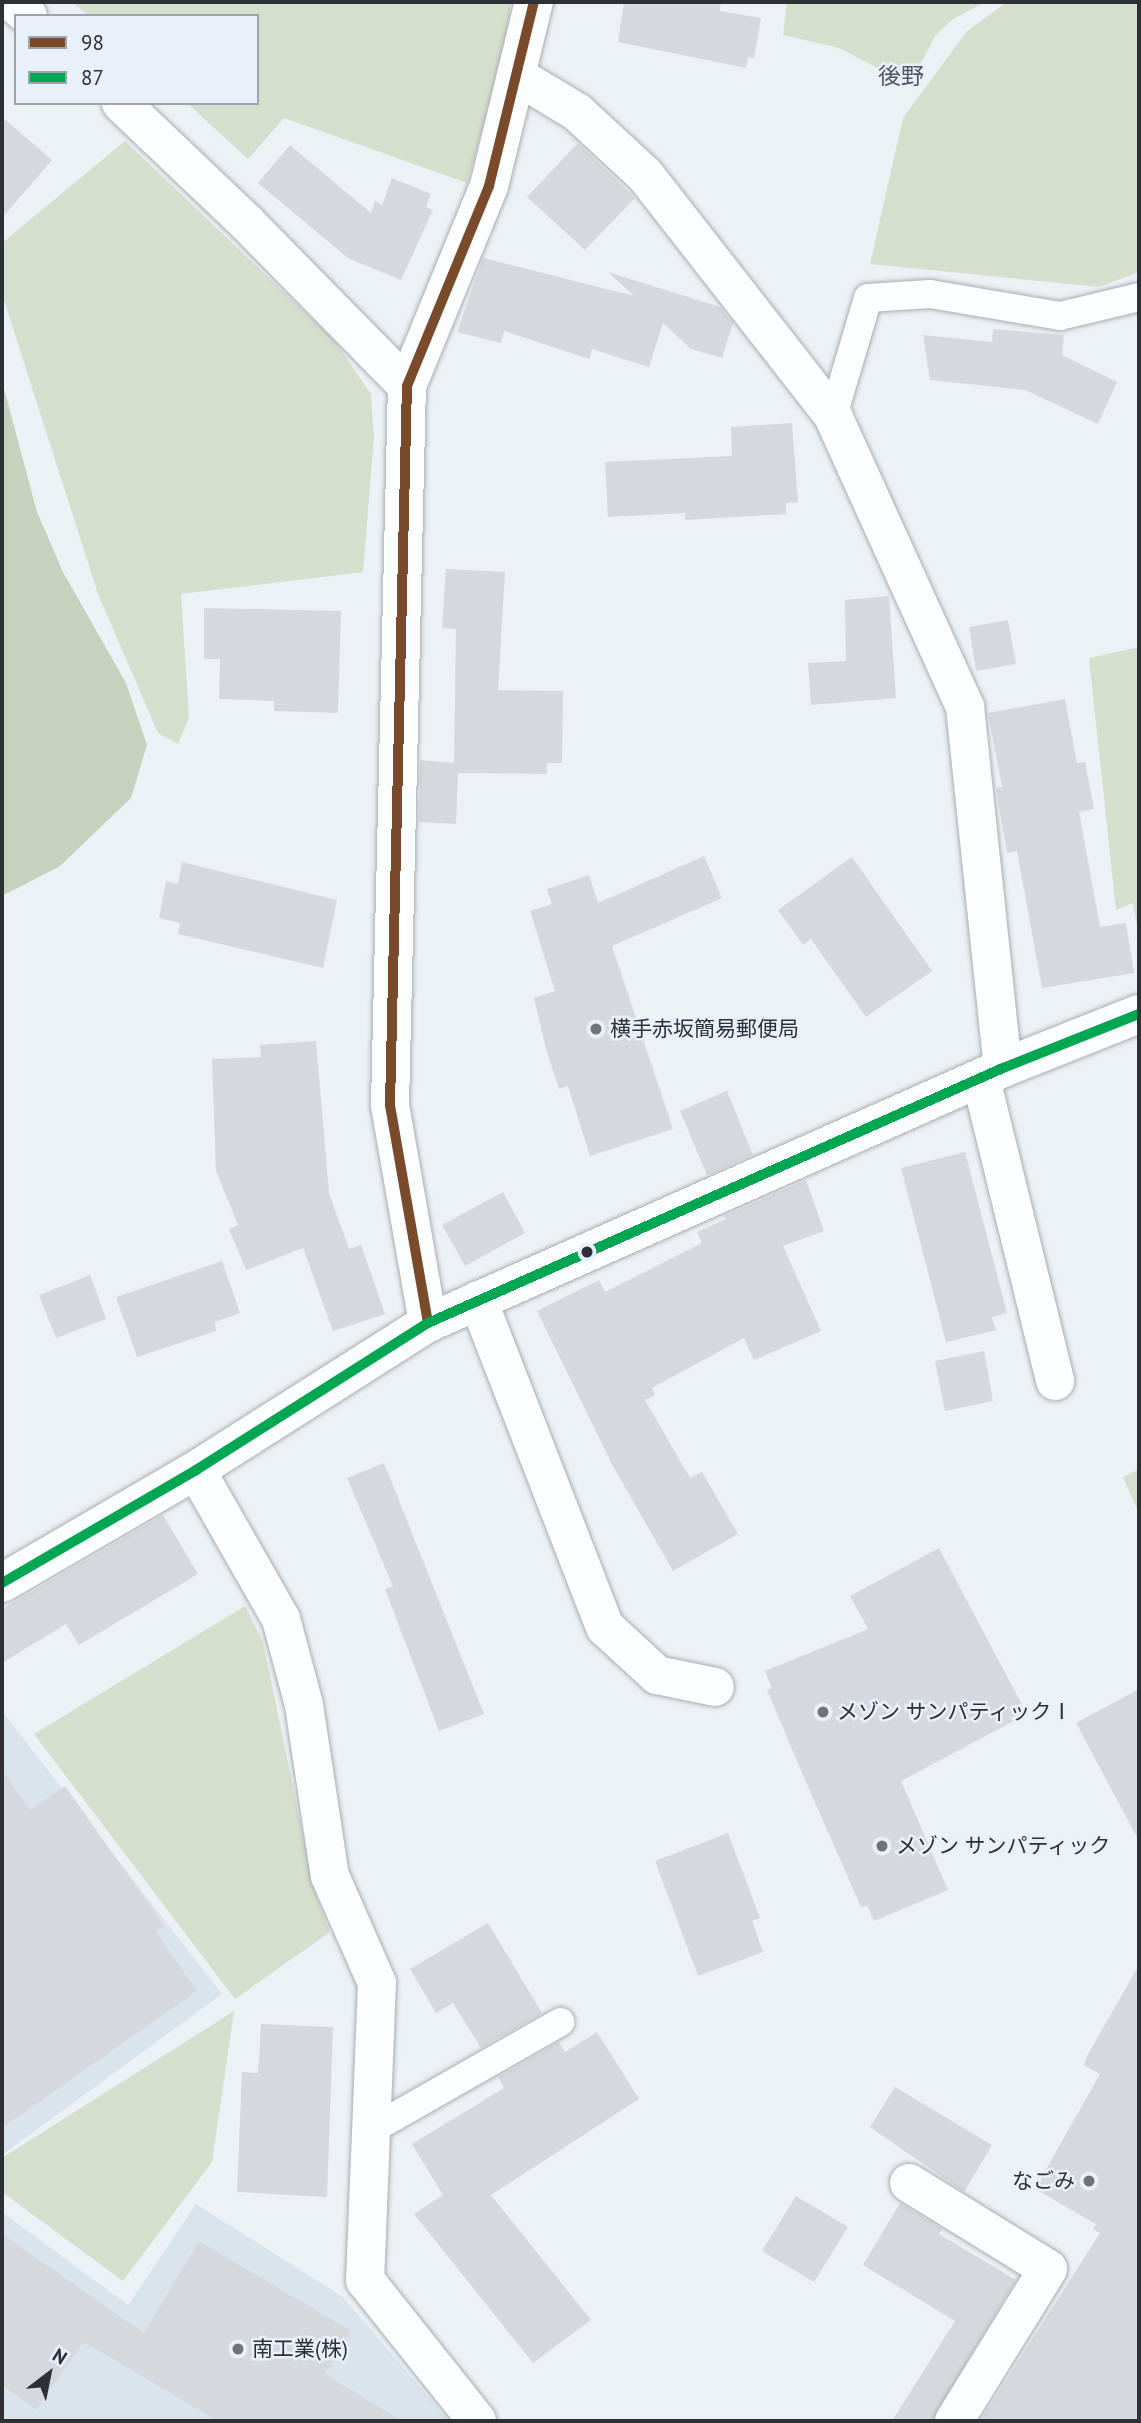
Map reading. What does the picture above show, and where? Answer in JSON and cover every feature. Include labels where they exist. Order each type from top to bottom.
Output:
[{"type":"street","points":[[12,2],[26,14]]},
{"type":"street","points":[[428,1323],[390,1105],[407,386],[489,186],[534,2]]},
{"type":"street","points":[[517,76],[577,112],[645,175],[833,416],[965,707],[992,1073],[1055,1381]]},
{"type":"street","points":[[123,105],[247,223],[407,386]]},
{"type":"street","points":[[2,1583],[196,1470],[428,1323],[992,1073],[1139,1014]]},
{"type":"street","points":[[478,1300],[605,1627],[657,1675],[715,1687]]},
{"type":"street","points":[[196,1470],[281,1619],[304,1705],[330,1876],[377,1983],[365,2280],[477,2421]]},
{"type":"street","points":[[909,2183],[1048,2269],[954,2421]]},
{"type":"lane","points":[[833,416],[868,298],[930,294],[1060,316],[1139,297]]},
{"type":"lane","points":[[371,2130],[560,2022]]},
{"type":"shaded area","points":[[2,1711],[222,1994],[2,2155]]},
{"type":"shaded area","points":[[196,2204],[343,2297],[449,2421],[2,2421],[2,2212],[128,2305]]},
{"type":"green space","points":[[72,2],[511,2],[504,56],[467,183],[284,118],[248,159],[189,105],[259,105],[259,14],[87,14]]},
{"type":"green space","points":[[787,2],[985,2],[953,19],[935,36],[910,85],[839,48],[783,35]]},
{"type":"green space","points":[[1007,2],[1139,2],[1139,272],[1099,287],[870,264],[903,118],[967,31]]},
{"type":"green space","points":[[125,141],[334,340],[371,394],[374,438],[363,572],[181,594],[189,718],[178,744],[158,733],[98,594],[2,294],[2,243]]},
{"type":"green space","points":[[2,381],[37,512],[63,572],[126,683],[147,745],[131,798],[60,866],[2,896]]},
{"type":"green space","points":[[1139,647],[1139,935],[1133,903],[1116,910],[1089,658]]},
{"type":"green space","points":[[1139,1469],[1139,1514],[1123,1477]]},
{"type":"green space","points":[[245,1606],[263,1642],[315,1893],[330,1932],[235,1999],[34,1734]]},
{"type":"green space","points":[[234,2011],[212,2162],[123,2281],[2,2192],[2,2158]]},
{"type":"building","points":[[624,2],[721,2],[720,11],[761,18],[754,58],[748,57],[746,68],[618,42]]},
{"type":"building","points":[[2,117],[52,160],[2,218]]},
{"type":"building","points":[[578,143],[635,198],[585,250],[527,197]]},
{"type":"building","points":[[290,145],[371,213],[375,201],[382,205],[392,178],[431,194],[426,207],[433,210],[401,280],[348,258],[258,183]]},
{"type":"building","points":[[483,258],[634,296],[608,272],[720,307],[733,323],[722,358],[691,349],[663,323],[649,367],[592,349],[589,359],[504,331],[501,343],[457,332]]},
{"type":"building","points":[[993,329],[1064,335],[1062,355],[1117,382],[1098,424],[1025,390],[930,380],[923,335],[992,342]]},
{"type":"building","points":[[792,423],[798,502],[786,503],[786,514],[685,520],[685,513],[608,517],[605,462],[732,456],[731,427]]},
{"type":"building","points":[[446,569],[505,572],[498,690],[563,691],[562,763],[547,763],[547,774],[458,773],[456,824],[419,822],[420,760],[454,763],[456,629],[442,628]]},
{"type":"building","points":[[889,596],[896,698],[811,705],[808,663],[846,661],[845,600]]},
{"type":"building","points":[[204,608],[341,611],[338,713],[274,711],[274,701],[219,699],[220,659],[204,659]]},
{"type":"building","points":[[1008,620],[1016,664],[976,671],[969,627]]},
{"type":"building","points":[[1065,699],[1077,763],[1085,762],[1094,809],[1079,812],[1100,927],[1126,923],[1134,973],[1042,988],[1017,851],[1007,853],[996,788],[1002,787],[988,713]]},
{"type":"building","points":[[704,856],[722,898],[612,946],[673,1129],[590,1156],[568,1086],[559,1089],[546,1049],[534,998],[555,991],[530,911],[552,904],[547,889],[589,875],[598,903]]},
{"type":"building","points":[[852,857],[932,971],[866,1017],[811,939],[803,945],[778,910]]},
{"type":"building","points":[[182,862],[337,900],[323,968],[178,934],[180,923],[159,918],[166,881],[178,884]]},
{"type":"building","points":[[316,1041],[329,1193],[349,1249],[361,1245],[385,1314],[333,1331],[303,1248],[246,1270],[229,1229],[238,1225],[216,1171],[212,1059],[261,1057],[260,1045]]},
{"type":"building","points":[[727,1091],[753,1155],[707,1175],[680,1111]]},
{"type":"building","points":[[965,1152],[1007,1313],[992,1317],[996,1330],[946,1342],[901,1168]]},
{"type":"building","points":[[806,1180],[824,1231],[783,1246],[821,1331],[754,1360],[744,1338],[652,1388],[655,1395],[645,1400],[690,1478],[702,1472],[738,1534],[673,1571],[614,1468],[537,1311],[599,1280],[605,1292],[702,1243],[697,1232],[726,1219],[724,1216]]},
{"type":"building","points":[[503,1192],[525,1233],[465,1266],[442,1225]]},
{"type":"building","points":[[222,1261],[240,1313],[215,1322],[216,1331],[137,1357],[116,1297]]},
{"type":"building","points":[[90,1275],[106,1319],[56,1338],[39,1295]]},
{"type":"building","points":[[984,1351],[993,1401],[945,1411],[935,1361]]},
{"type":"building","points":[[384,1463],[484,1714],[439,1731],[385,1589],[393,1586],[347,1478]]},
{"type":"building","points":[[163,1515],[198,1574],[79,1645],[66,1624],[2,1663],[2,1609]]},
{"type":"building","points":[[939,1548],[1027,1714],[901,1781],[948,1890],[874,1921],[867,1905],[861,1907],[803,1775],[767,1690],[772,1688],[765,1671],[868,1629],[850,1596]]},
{"type":"building","points":[[1139,1689],[1139,1841],[1076,1723]]},
{"type":"building","points":[[2,1770],[30,1810],[65,1786],[164,1926],[156,1932],[197,1991],[2,2128]]},
{"type":"building","points":[[728,1833],[760,1918],[752,1921],[763,1952],[698,1976],[655,1861]]},
{"type":"building","points":[[488,1923],[542,2013],[481,2048],[453,2003],[436,2013],[410,1969]]},
{"type":"building","points":[[1139,1965],[1139,2421],[980,2421],[1100,2233],[1093,2229],[1096,2224],[1035,2189],[1100,2074],[1084,2065],[1087,2056]]},
{"type":"building","points":[[261,2024],[333,2027],[327,2197],[237,2192],[242,2072],[258,2073]]},
{"type":"building","points":[[597,2032],[639,2099],[491,2195],[591,2320],[533,2363],[414,2214],[443,2195],[412,2144],[504,2088],[498,2077],[559,2042],[565,2052]]},
{"type":"building","points":[[895,2087],[992,2145],[964,2192],[870,2127]]},
{"type":"building","points":[[796,2196],[848,2227],[814,2282],[762,2251]]},
{"type":"building","points":[[900,2203],[942,2229],[939,2234],[1016,2280],[932,2421],[892,2421],[955,2321],[863,2265]]},
{"type":"building","name":"南工業(株)","points":[[2,2234],[144,2333],[199,2241],[351,2331],[325,2374],[402,2421],[218,2421],[84,2342],[36,2410],[2,2385]]},
{"type":"transit line","name":"98","points":[[428,1323],[390,1105],[407,386],[489,186],[534,2]]},
{"type":"transit line","name":"87","points":[[2,1583],[196,1470],[428,1323],[1003,1068],[1139,1014]]},
{"type":"place","name":"横手赤坂簡易郵便局","points":[[596,1029]]},
{"type":"place","name":"メゾン サンパティックⅠ","points":[[823,1712]]},
{"type":"place","name":"メゾン サンパティック","points":[[882,1846]]},
{"type":"place","name":"なごみ","points":[[1089,2181]]},
{"type":"place","name":"南工業(株)","points":[[238,2349]]},
{"type":"district","name":"後野","points":[[901,76]]}]
